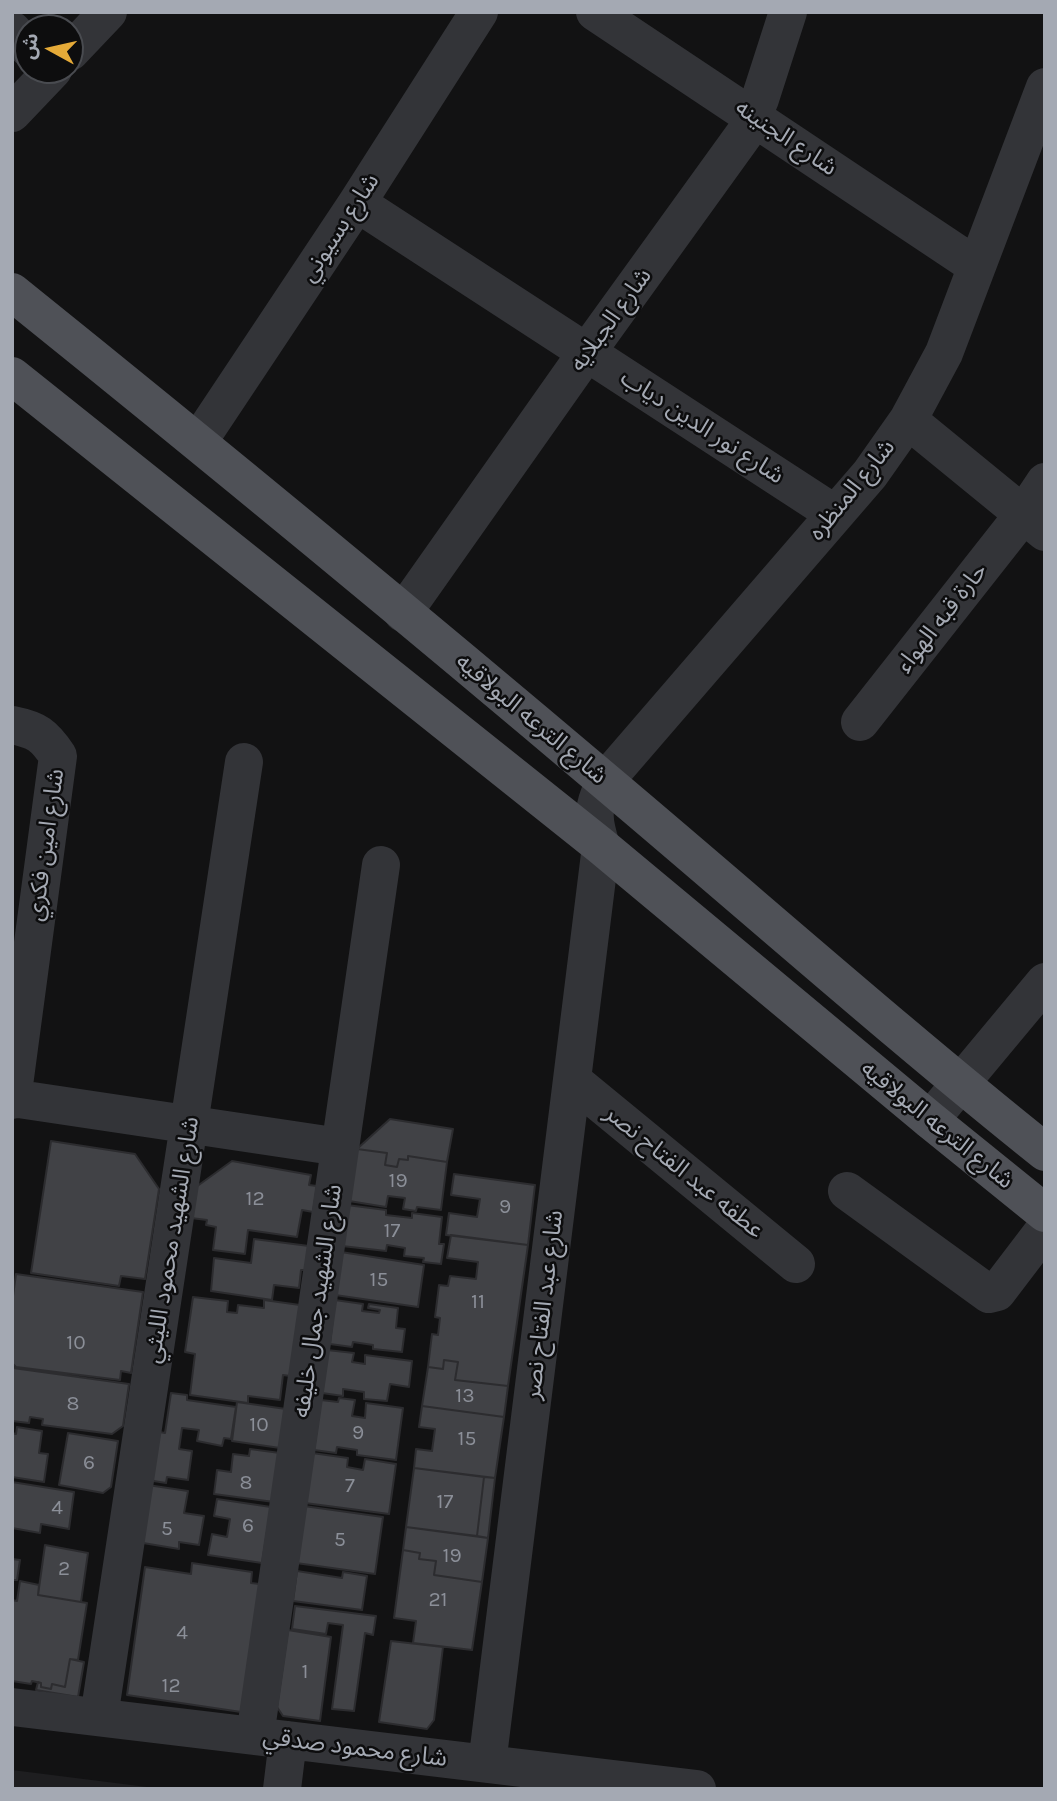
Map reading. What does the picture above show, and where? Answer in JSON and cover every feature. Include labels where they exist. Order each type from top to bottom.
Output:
[{"type":"main road","name":"شارع الترعه البولاقيه","points":[[12,292],[198,442],[605,781],[960,1084],[1045,1152]]},
{"type":"main road","name":"شارع الترعه البولاقيه","points":[[12,376],[601,846],[1045,1213]]},
{"type":"street","points":[[84,33],[108,12]]},
{"type":"street","name":"شارع بسيوني","points":[[198,442],[357,203],[479,12]]},
{"type":"street","name":"شارع الجنينه","points":[[595,12],[976,266]]},
{"type":"street","name":"شارع الجبلايه","points":[[403,613],[745,133],[788,12]]},
{"type":"street","points":[[12,113],[33,84]]},
{"type":"street","name":"شارع المنظره","points":[[601,846],[594,824],[596,802],[605,781],[870,474],[908,420],[944,352],[976,266],[1038,129],[1045,87]]},
{"type":"street","name":"شارع نور الدين دياب","points":[[357,203],[835,514]]},
{"type":"street","points":[[908,420],[1034,524]]},
{"type":"street","name":"حارة قبه الهواء","points":[[860,722],[1034,524],[1045,482]]},
{"type":"street","name":"شارع امين فكري","points":[[12,725],[30,728],[47,739],[58,756],[12,1098]]},
{"type":"street","name":"شارع الشهيد محمود الليثي","points":[[99,1717],[244,762]]},
{"type":"street","name":"شارع عبد الفتاح نصر","points":[[487,1764],[601,846]]},
{"type":"street","name":"شارع الشهيد جمال خليفه","points":[[282,1789],[271,1738],[340,1147],[382,865]]},
{"type":"street","points":[[930,1120],[1045,982]]},
{"type":"street","name":"عطفه عبد الفتاح نصر","points":[[572,1080],[796,1264]]},
{"type":"street","points":[[12,1098],[340,1147]]},
{"type":"street","points":[[847,1191],[989,1294],[997,1292],[1045,1229]]},
{"type":"street","name":"شارع محمود صدقي","points":[[12,1707],[487,1764],[556,1780],[697,1789]]},
{"type":"shaded area","points":[[12,1770],[163,1789],[12,1789]]},
{"type":"building","points":[[390,1119],[453,1129],[447,1162],[408,1156],[408,1160],[399,1159],[397,1167],[385,1165],[387,1153],[357,1149]]},
{"type":"building","points":[[51,1141],[135,1154],[159,1189],[145,1279],[121,1276],[119,1286],[31,1273]]},
{"type":"building","points":[[357,1149],[387,1153],[385,1165],[397,1167],[399,1159],[408,1160],[408,1156],[447,1162],[441,1210],[417,1207],[416,1211],[403,1209],[405,1198],[388,1196],[386,1207],[349,1201]]},
{"type":"building","points":[[232,1161],[311,1175],[309,1185],[317,1186],[313,1212],[302,1210],[297,1237],[248,1230],[245,1254],[213,1250],[216,1227],[206,1225],[207,1220],[191,1218],[196,1187]]},
{"type":"building","points":[[454,1174],[535,1185],[528,1245],[446,1235],[449,1213],[477,1217],[480,1199],[451,1195]]},
{"type":"building","points":[[347,1205],[386,1210],[386,1215],[412,1218],[412,1213],[442,1217],[439,1244],[444,1244],[441,1264],[423,1262],[424,1258],[404,1256],[405,1248],[387,1245],[386,1251],[342,1246]]},
{"type":"building","points":[[451,1235],[528,1245],[508,1386],[455,1380],[458,1362],[444,1360],[443,1369],[428,1367],[432,1334],[438,1335],[440,1318],[435,1317],[439,1285],[448,1286],[450,1276],[476,1279],[478,1262],[447,1258]]},
{"type":"building","points":[[254,1239],[309,1246],[305,1270],[301,1270],[299,1288],[274,1285],[272,1300],[211,1291],[214,1258],[251,1263]]},
{"type":"building","points":[[341,1252],[424,1265],[418,1307],[335,1295]]},
{"type":"building","points":[[16,1274],[143,1292],[131,1373],[121,1371],[120,1380],[16,1367],[12,1363],[12,1303]]},
{"type":"building","points":[[193,1297],[228,1301],[227,1312],[237,1313],[238,1305],[264,1308],[264,1300],[300,1305],[290,1376],[283,1375],[280,1400],[248,1396],[248,1403],[190,1395],[195,1354],[185,1352]]},
{"type":"building","points":[[335,1300],[363,1304],[362,1311],[379,1313],[380,1310],[368,1308],[369,1304],[398,1308],[396,1328],[405,1329],[402,1352],[373,1349],[373,1345],[353,1342],[352,1347],[330,1344]]},
{"type":"building","points":[[327,1350],[354,1353],[352,1362],[365,1364],[365,1355],[412,1361],[409,1387],[390,1384],[387,1401],[364,1399],[364,1392],[343,1389],[343,1396],[322,1393]]},
{"type":"building","points":[[444,1360],[458,1362],[455,1380],[508,1386],[504,1417],[422,1406],[428,1367],[443,1369]]},
{"type":"building","points":[[13,1368],[129,1384],[123,1426],[112,1434],[42,1425],[43,1419],[30,1417],[29,1423],[12,1421]]},
{"type":"building","points":[[171,1393],[187,1395],[187,1400],[236,1407],[231,1439],[224,1438],[222,1446],[197,1441],[199,1430],[182,1428],[179,1449],[192,1451],[188,1480],[167,1477],[166,1483],[141,1479],[149,1430],[165,1433]]},
{"type":"building","points":[[339,1398],[355,1400],[352,1416],[365,1418],[366,1403],[403,1408],[396,1460],[357,1455],[357,1450],[337,1447],[336,1453],[314,1450],[321,1400],[338,1402]]},
{"type":"building","points":[[237,1402],[286,1409],[280,1448],[232,1441]]},
{"type":"building","points":[[422,1406],[504,1417],[495,1478],[414,1468],[416,1449],[432,1451],[435,1429],[419,1427]]},
{"type":"building","points":[[17,1427],[42,1431],[39,1453],[48,1454],[44,1482],[12,1477],[12,1433],[16,1434]]},
{"type":"building","points":[[68,1433],[118,1441],[111,1487],[103,1493],[59,1485]]},
{"type":"building","points":[[250,1449],[280,1453],[274,1502],[214,1494],[217,1470],[231,1472],[233,1454],[249,1456]]},
{"type":"building","points":[[312,1453],[348,1458],[347,1467],[363,1470],[365,1459],[396,1464],[389,1514],[305,1503]]},
{"type":"building","points":[[414,1468],[484,1477],[477,1536],[406,1527]]},
{"type":"building","points":[[484,1477],[495,1478],[488,1538],[477,1536]]},
{"type":"building","points":[[12,1482],[74,1492],[69,1529],[41,1524],[40,1533],[12,1528]]},
{"type":"building","points":[[141,1484],[188,1491],[184,1513],[204,1516],[199,1545],[179,1542],[179,1549],[131,1541]]},
{"type":"building","points":[[217,1499],[271,1507],[262,1563],[208,1555],[212,1534],[227,1537],[230,1519],[214,1516]]},
{"type":"building","points":[[304,1506],[383,1517],[375,1574],[296,1563]]},
{"type":"building","points":[[406,1527],[488,1538],[482,1582],[434,1575],[436,1561],[419,1559],[420,1553],[403,1550]]},
{"type":"building","points":[[45,1545],[88,1553],[81,1602],[38,1595]]},
{"type":"building","points":[[403,1550],[420,1553],[419,1559],[436,1561],[434,1575],[482,1582],[472,1650],[413,1643],[416,1621],[394,1618]]},
{"type":"building","points":[[12,1559],[20,1560],[17,1580],[12,1580]]},
{"type":"building","points":[[192,1563],[252,1572],[251,1583],[260,1584],[241,1712],[127,1695],[145,1567],[191,1574]]},
{"type":"building","points":[[297,1571],[342,1578],[343,1572],[367,1576],[362,1610],[293,1601]]},
{"type":"building","points":[[20,1581],[39,1585],[38,1595],[87,1603],[78,1660],[70,1659],[65,1687],[52,1684],[51,1689],[32,1681],[31,1684],[12,1681],[12,1600],[17,1601]]},
{"type":"building","points":[[295,1606],[376,1616],[373,1635],[365,1633],[354,1711],[332,1709],[343,1625],[328,1623],[326,1634],[292,1629]]},
{"type":"building","points":[[288,1630],[331,1637],[320,1721],[283,1716],[277,1707]]},
{"type":"building","points":[[391,1641],[443,1647],[434,1720],[427,1729],[379,1722]]},
{"type":"building","points":[[70,1659],[84,1662],[78,1697],[36,1690],[38,1682],[41,1687],[51,1689],[52,1684],[65,1687]]}]
